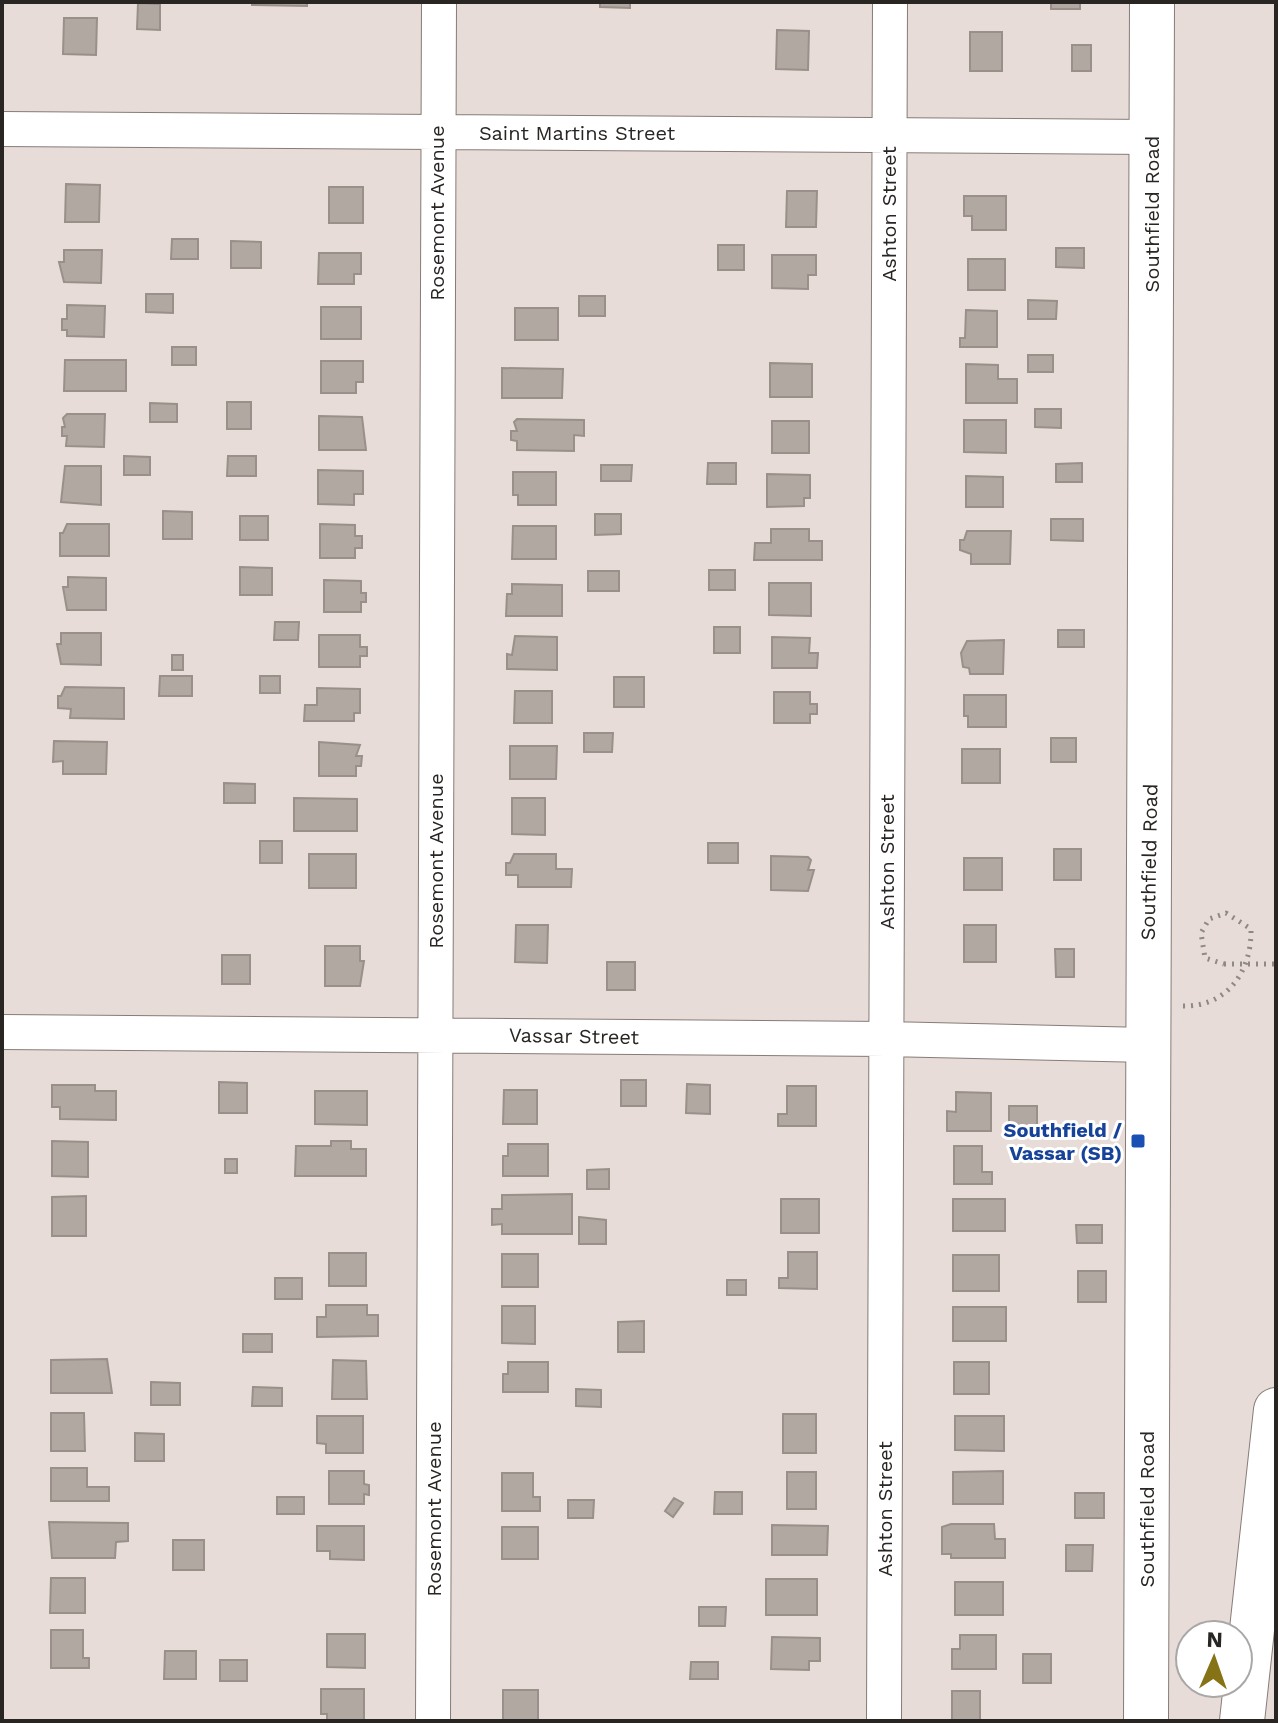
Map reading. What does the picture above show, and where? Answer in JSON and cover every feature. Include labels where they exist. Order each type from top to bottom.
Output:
[{"type":"main road","name":"Southfield Road","points":[[1146,1721],[1152,2]]},
{"type":"main road","points":[[1242,1721],[1276,1410]]},
{"type":"street","name":"Rosemont Avenue","points":[[433,1721],[439,2]]},
{"type":"street","name":"Ashton Street","points":[[884,1721],[890,2]]},
{"type":"street","name":"Saint Martins Street","points":[[2,129],[1152,137]]},
{"type":"street","name":"Vassar Street","points":[[2,1032],[886,1039],[1147,1045]]},
{"type":"path","points":[[1170,1006],[1190,1006],[1219,999],[1240,978],[1252,952],[1251,929],[1226,913],[1209,919],[1201,933],[1205,958],[1224,964],[1276,964]]},
{"type":"building","points":[[252,2],[307,2],[307,6],[252,5]]},
{"type":"building","points":[[600,2],[630,2],[630,8],[600,7]]},
{"type":"building","points":[[1051,2],[1080,2],[1080,9],[1051,9]]},
{"type":"building","points":[[138,3],[160,4],[160,30],[137,29]]},
{"type":"building","points":[[64,18],[97,18],[96,55],[63,54]]},
{"type":"building","points":[[777,30],[809,31],[808,70],[776,69]]},
{"type":"building","points":[[970,32],[1002,32],[1002,71],[970,71]]},
{"type":"building","points":[[1072,45],[1091,45],[1091,71],[1072,71]]},
{"type":"building","points":[[66,184],[100,185],[99,222],[65,222]]},
{"type":"building","points":[[329,187],[363,187],[363,223],[329,223]]},
{"type":"building","points":[[787,191],[817,191],[816,227],[786,227]]},
{"type":"building","points":[[964,196],[1006,196],[1006,230],[972,230],[972,216],[964,216]]},
{"type":"building","points":[[172,239],[198,239],[198,259],[171,259]]},
{"type":"building","points":[[231,241],[261,242],[261,268],[231,268]]},
{"type":"building","points":[[718,245],[744,245],[744,270],[718,270]]},
{"type":"building","points":[[1056,248],[1084,248],[1084,268],[1056,267]]},
{"type":"building","points":[[64,250],[102,250],[101,283],[64,282],[59,262],[64,262]]},
{"type":"building","points":[[319,253],[361,253],[361,274],[354,274],[354,284],[318,284]]},
{"type":"building","points":[[772,255],[816,255],[816,275],[808,275],[808,289],[772,288]]},
{"type":"building","points":[[968,259],[1005,259],[1005,290],[968,290]]},
{"type":"building","points":[[146,294],[173,294],[173,313],[146,312]]},
{"type":"building","points":[[579,296],[605,296],[605,316],[579,316]]},
{"type":"building","points":[[1028,300],[1057,301],[1056,319],[1028,319]]},
{"type":"building","points":[[67,305],[105,306],[104,337],[67,336],[67,330],[62,330],[62,319],[67,319]]},
{"type":"building","points":[[321,307],[361,307],[361,339],[321,339]]},
{"type":"building","points":[[515,308],[558,308],[558,340],[515,340]]},
{"type":"building","points":[[966,310],[997,311],[997,347],[960,347],[960,338],[965,338]]},
{"type":"building","points":[[172,347],[196,347],[196,365],[172,365]]},
{"type":"building","points":[[1028,355],[1053,355],[1053,372],[1028,372]]},
{"type":"building","points":[[65,360],[126,360],[126,391],[64,391]]},
{"type":"building","points":[[321,361],[363,361],[363,382],[356,382],[356,393],[321,393]]},
{"type":"building","points":[[770,363],[812,364],[812,397],[770,397]]},
{"type":"building","points":[[966,364],[998,365],[998,379],[1017,379],[1017,403],[966,403]]},
{"type":"building","points":[[502,368],[563,369],[562,398],[502,398]]},
{"type":"building","points":[[227,402],[251,402],[251,429],[227,429]]},
{"type":"building","points":[[150,403],[177,404],[177,422],[150,422]]},
{"type":"building","points":[[1035,409],[1061,409],[1061,428],[1035,427]]},
{"type":"building","points":[[67,414],[105,414],[104,447],[66,446],[67,436],[62,436],[62,427],[65,427],[63,418]]},
{"type":"building","points":[[319,416],[362,417],[366,450],[319,450]]},
{"type":"building","points":[[517,419],[584,420],[584,436],[574,435],[574,451],[517,450],[517,441],[511,440],[511,431],[517,431],[514,422]]},
{"type":"building","points":[[964,420],[1006,420],[1006,453],[964,452]]},
{"type":"building","points":[[772,421],[809,421],[809,453],[772,453]]},
{"type":"building","points":[[124,456],[150,457],[150,475],[124,475]]},
{"type":"building","points":[[228,456],[256,456],[256,476],[227,476]]},
{"type":"building","points":[[708,463],[736,463],[736,484],[707,484]]},
{"type":"building","points":[[1082,463],[1082,482],[1056,482],[1056,464]]},
{"type":"building","points":[[601,465],[632,465],[631,481],[601,481]]},
{"type":"building","points":[[65,466],[101,466],[101,505],[61,502]]},
{"type":"building","points":[[318,470],[363,471],[363,494],[354,494],[354,505],[318,504]]},
{"type":"building","points":[[513,472],[556,472],[556,505],[518,505],[518,495],[513,495]]},
{"type":"building","points":[[767,474],[810,475],[810,498],[804,498],[804,506],[767,507]]},
{"type":"building","points":[[966,476],[1003,477],[1003,507],[966,507]]},
{"type":"building","points":[[163,511],[192,512],[192,539],[163,539]]},
{"type":"building","points":[[595,514],[621,514],[621,534],[595,535]]},
{"type":"building","points":[[240,516],[268,516],[268,540],[240,540]]},
{"type":"building","points":[[1051,519],[1083,519],[1083,541],[1051,540]]},
{"type":"building","points":[[67,524],[109,524],[109,556],[60,556],[60,533]]},
{"type":"building","points":[[320,524],[355,525],[355,536],[362,536],[362,548],[355,548],[355,558],[320,558]]},
{"type":"building","points":[[513,526],[556,526],[556,559],[512,559]]},
{"type":"building","points":[[771,529],[809,529],[809,541],[822,541],[822,560],[754,560],[755,543],[771,543]]},
{"type":"building","points":[[967,531],[1011,531],[1010,564],[971,564],[971,554],[960,550],[960,540],[964,540]]},
{"type":"building","points":[[240,567],[272,568],[272,595],[240,595]]},
{"type":"building","points":[[709,570],[735,570],[735,590],[709,590]]},
{"type":"building","points":[[588,571],[619,571],[619,591],[588,591]]},
{"type":"building","points":[[68,577],[106,578],[106,610],[67,610],[63,587],[68,587]]},
{"type":"building","points":[[324,580],[361,581],[361,593],[366,593],[366,602],[361,602],[361,612],[324,612]]},
{"type":"building","points":[[769,583],[811,583],[811,616],[769,615]]},
{"type":"building","points":[[512,584],[562,585],[562,616],[506,616],[507,594],[512,594]]},
{"type":"building","points":[[275,622],[299,622],[298,640],[274,640]]},
{"type":"building","points":[[714,627],[740,627],[740,653],[714,653]]},
{"type":"building","points":[[1058,630],[1084,630],[1084,647],[1058,647]]},
{"type":"building","points":[[61,633],[101,633],[101,665],[61,664],[57,644],[61,644]]},
{"type":"building","points":[[319,635],[360,635],[360,647],[367,647],[367,656],[360,656],[360,667],[319,667]]},
{"type":"building","points":[[515,636],[557,637],[557,670],[507,669],[507,654],[512,655]]},
{"type":"building","points":[[772,637],[810,638],[809,653],[818,653],[817,668],[772,668]]},
{"type":"building","points":[[1004,640],[1003,674],[970,674],[969,668],[963,667],[961,653],[967,641]]},
{"type":"building","points":[[172,655],[183,655],[183,670],[172,670]]},
{"type":"building","points":[[160,676],[192,676],[192,696],[159,696]]},
{"type":"building","points":[[260,676],[280,676],[280,693],[260,693]]},
{"type":"building","points":[[614,677],[644,677],[644,707],[614,707]]},
{"type":"building","points":[[65,687],[124,688],[124,719],[70,718],[71,709],[58,708],[58,696]]},
{"type":"building","points":[[317,688],[360,689],[360,713],[354,713],[354,721],[304,721],[305,705],[317,705]]},
{"type":"building","points":[[515,691],[552,691],[552,723],[514,723]]},
{"type":"building","points":[[774,692],[810,692],[810,704],[817,704],[817,714],[810,714],[810,723],[774,723]]},
{"type":"building","points":[[964,695],[1006,695],[1006,727],[968,727],[968,716],[964,716]]},
{"type":"building","points":[[584,733],[613,733],[612,752],[584,752]]},
{"type":"building","points":[[1051,738],[1076,738],[1076,762],[1051,762]]},
{"type":"building","points":[[54,741],[107,742],[106,774],[63,774],[63,761],[53,762]]},
{"type":"building","points":[[319,742],[360,745],[356,756],[362,756],[361,766],[356,766],[356,776],[319,776]]},
{"type":"building","points":[[510,746],[557,746],[556,779],[510,779]]},
{"type":"building","points":[[962,749],[1000,749],[1000,783],[962,783]]},
{"type":"building","points":[[224,783],[255,784],[255,803],[224,803]]},
{"type":"building","points":[[294,798],[357,799],[357,831],[294,831]]},
{"type":"building","points":[[512,798],[545,798],[545,835],[512,834]]},
{"type":"building","points":[[260,841],[282,841],[282,863],[260,863]]},
{"type":"building","points":[[708,843],[738,843],[738,863],[708,863]]},
{"type":"building","points":[[1054,849],[1081,849],[1081,880],[1054,880]]},
{"type":"building","points":[[309,854],[356,854],[356,888],[309,888]]},
{"type":"building","points":[[514,854],[556,854],[556,869],[572,869],[571,887],[518,887],[518,875],[506,875],[506,863],[510,863]]},
{"type":"building","points":[[771,856],[808,857],[811,860],[808,870],[814,870],[808,891],[771,890]]},
{"type":"building","points":[[964,858],[1002,858],[1002,890],[964,890]]},
{"type":"building","points":[[516,925],[548,925],[547,963],[515,962]]},
{"type":"building","points":[[964,925],[996,925],[996,962],[964,962]]},
{"type":"building","points":[[325,946],[360,946],[360,961],[364,961],[360,986],[325,986]]},
{"type":"building","points":[[1055,949],[1074,949],[1074,977],[1056,977]]},
{"type":"building","points":[[222,955],[250,955],[250,984],[222,984]]},
{"type":"building","points":[[607,962],[635,962],[635,990],[607,990]]},
{"type":"building","points":[[621,1080],[646,1080],[646,1106],[621,1106]]},
{"type":"building","points":[[219,1082],[247,1083],[247,1113],[219,1113]]},
{"type":"building","points":[[687,1084],[710,1085],[710,1114],[686,1113]]},
{"type":"building","points":[[52,1085],[95,1085],[95,1091],[116,1091],[116,1120],[60,1119],[60,1107],[52,1107]]},
{"type":"building","points":[[787,1086],[816,1086],[816,1126],[778,1126],[778,1114],[787,1114]]},
{"type":"building","points":[[504,1090],[537,1090],[537,1124],[503,1124]]},
{"type":"building","points":[[315,1091],[367,1091],[367,1125],[315,1124]]},
{"type":"building","points":[[956,1092],[991,1093],[991,1131],[947,1131],[947,1111],[956,1112]]},
{"type":"building","points":[[1009,1106],[1037,1106],[1037,1134],[1009,1134]]},
{"type":"building","points":[[52,1141],[88,1142],[88,1177],[52,1176]]},
{"type":"building","points":[[331,1141],[351,1141],[351,1149],[366,1149],[366,1176],[295,1176],[296,1146],[331,1146]]},
{"type":"building","points":[[508,1144],[548,1144],[548,1176],[503,1176],[503,1156],[508,1156]]},
{"type":"building","points":[[954,1146],[982,1146],[982,1172],[992,1172],[992,1184],[954,1184]]},
{"type":"building","points":[[225,1159],[237,1159],[237,1173],[225,1173]]},
{"type":"building","points":[[609,1169],[609,1189],[587,1189],[587,1170]]},
{"type":"building","points":[[572,1194],[572,1234],[502,1234],[502,1224],[492,1225],[492,1209],[502,1209],[502,1195]]},
{"type":"building","points":[[86,1196],[86,1236],[52,1236],[52,1197]]},
{"type":"building","points":[[781,1199],[819,1199],[819,1233],[781,1233]]},
{"type":"building","points":[[953,1199],[1005,1199],[1005,1231],[953,1231]]},
{"type":"building","points":[[579,1217],[606,1220],[606,1244],[579,1244]]},
{"type":"building","points":[[1076,1225],[1102,1225],[1102,1243],[1077,1243]]},
{"type":"building","points":[[788,1252],[817,1252],[817,1289],[779,1288],[779,1278],[788,1278]]},
{"type":"building","points":[[329,1253],[366,1253],[366,1286],[329,1286]]},
{"type":"building","points":[[502,1254],[538,1254],[538,1287],[502,1287]]},
{"type":"building","points":[[953,1255],[999,1255],[999,1291],[953,1291]]},
{"type":"building","points":[[1078,1271],[1106,1271],[1106,1302],[1078,1302]]},
{"type":"building","points":[[275,1278],[302,1278],[302,1299],[275,1299]]},
{"type":"building","points":[[727,1280],[746,1280],[746,1295],[727,1295]]},
{"type":"building","points":[[326,1305],[367,1305],[367,1315],[378,1315],[378,1336],[317,1337],[317,1317],[326,1317]]},
{"type":"building","points":[[502,1306],[535,1306],[535,1344],[502,1343]]},
{"type":"building","points":[[953,1307],[1006,1307],[1006,1341],[953,1341]]},
{"type":"building","points":[[644,1321],[644,1352],[618,1352],[618,1322]]},
{"type":"building","points":[[243,1334],[272,1334],[272,1352],[243,1352]]},
{"type":"building","points":[[107,1359],[112,1393],[51,1393],[51,1360]]},
{"type":"building","points":[[333,1360],[366,1361],[367,1399],[332,1399]]},
{"type":"building","points":[[508,1362],[548,1362],[548,1392],[503,1392],[503,1374],[508,1374]]},
{"type":"building","points":[[954,1362],[989,1362],[989,1394],[954,1394]]},
{"type":"building","points":[[151,1382],[180,1383],[180,1405],[151,1405]]},
{"type":"building","points":[[253,1387],[282,1388],[282,1406],[252,1406]]},
{"type":"building","points":[[576,1389],[601,1390],[601,1407],[576,1406]]},
{"type":"building","points":[[51,1413],[84,1413],[85,1451],[51,1451]]},
{"type":"building","points":[[783,1414],[816,1414],[816,1453],[783,1453]]},
{"type":"building","points":[[317,1416],[363,1416],[363,1453],[326,1453],[326,1444],[317,1443]]},
{"type":"building","points":[[955,1416],[1004,1416],[1004,1451],[955,1450]]},
{"type":"building","points":[[135,1433],[164,1434],[164,1461],[135,1461]]},
{"type":"building","points":[[51,1468],[87,1468],[87,1487],[109,1487],[109,1501],[51,1501]]},
{"type":"building","points":[[329,1471],[364,1471],[364,1484],[369,1485],[369,1495],[364,1494],[364,1504],[329,1504]]},
{"type":"building","points":[[1003,1471],[1003,1504],[953,1504],[953,1472]]},
{"type":"building","points":[[787,1472],[816,1472],[816,1509],[787,1509]]},
{"type":"building","points":[[502,1473],[533,1473],[533,1497],[540,1497],[540,1511],[502,1511]]},
{"type":"building","points":[[715,1492],[742,1492],[742,1514],[714,1514]]},
{"type":"building","points":[[1075,1493],[1104,1493],[1104,1518],[1075,1518]]},
{"type":"building","points":[[277,1497],[304,1497],[304,1514],[277,1514]]},
{"type":"building","points":[[674,1498],[683,1503],[673,1517],[665,1511]]},
{"type":"building","points":[[568,1500],[594,1500],[593,1518],[568,1518]]},
{"type":"building","points":[[49,1522],[128,1523],[128,1541],[116,1542],[115,1558],[52,1558]]},
{"type":"building","points":[[951,1524],[994,1524],[995,1539],[1005,1539],[1005,1558],[951,1558],[951,1554],[942,1554],[942,1527]]},
{"type":"building","points":[[772,1525],[828,1526],[827,1555],[772,1555]]},
{"type":"building","points":[[317,1526],[364,1526],[364,1560],[330,1559],[330,1551],[317,1551]]},
{"type":"building","points":[[502,1527],[538,1527],[538,1559],[502,1559]]},
{"type":"building","points":[[173,1540],[204,1540],[204,1570],[173,1570]]},
{"type":"building","points":[[1066,1545],[1093,1545],[1092,1571],[1066,1571]]},
{"type":"building","points":[[51,1578],[85,1578],[85,1613],[50,1613]]},
{"type":"building","points":[[766,1579],[817,1579],[817,1615],[766,1615]]},
{"type":"building","points":[[955,1582],[1003,1582],[1003,1615],[955,1615]]},
{"type":"building","points":[[699,1607],[726,1607],[725,1626],[699,1626]]},
{"type":"building","points":[[51,1630],[83,1630],[83,1658],[89,1658],[89,1668],[51,1668]]},
{"type":"building","points":[[327,1634],[365,1634],[365,1668],[327,1667]]},
{"type":"building","points":[[960,1635],[996,1635],[996,1669],[952,1669],[952,1649],[960,1649]]},
{"type":"building","points":[[772,1637],[820,1638],[820,1661],[809,1661],[809,1670],[771,1669]]},
{"type":"building","points":[[165,1651],[196,1651],[196,1679],[164,1679]]},
{"type":"building","points":[[1023,1654],[1051,1654],[1051,1683],[1023,1683]]},
{"type":"building","points":[[220,1660],[247,1660],[247,1681],[220,1681]]},
{"type":"building","points":[[691,1662],[718,1662],[718,1679],[690,1679]]},
{"type":"building","points":[[321,1689],[364,1689],[364,1721],[327,1721],[327,1714],[321,1714]]},
{"type":"building","points":[[503,1690],[538,1690],[538,1721],[503,1721]]},
{"type":"building","points":[[952,1691],[980,1691],[980,1721],[952,1721]]},
{"type":"place","name":"Southfield / Vassar (SB)","points":[[1138,1141]]}]
